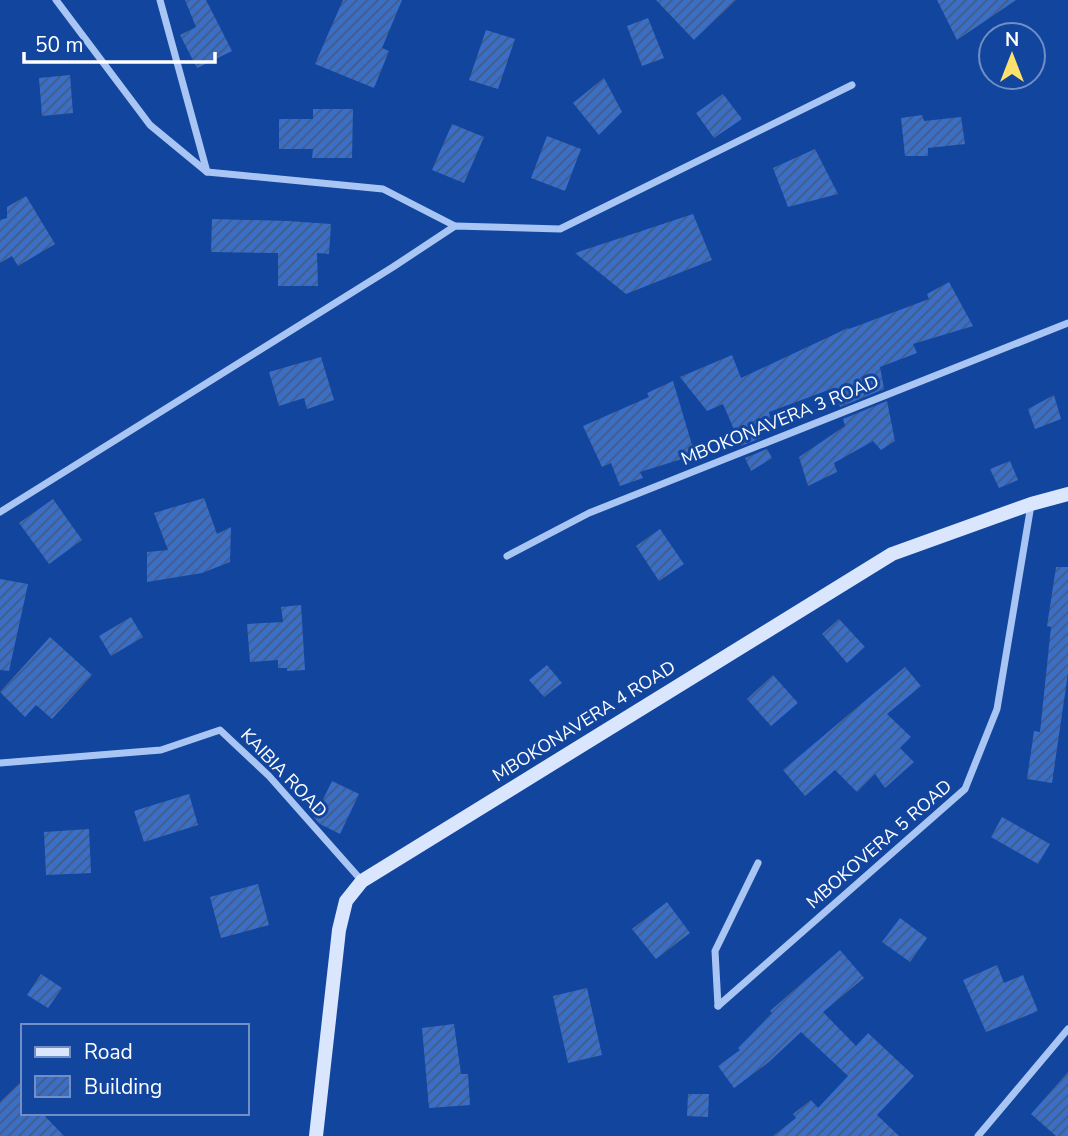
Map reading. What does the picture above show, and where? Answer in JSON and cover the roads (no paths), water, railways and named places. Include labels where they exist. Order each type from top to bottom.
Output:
[{"type":"street","points":[[56,0],[150,125],[207,172],[383,189],[454,226],[560,229],[852,85]]},
{"type":"street","points":[[160,0],[207,172]]},
{"type":"street","points":[[0,512],[393,267],[454,226]]},
{"type":"street","name":"MBOKONAVERA 3 ROAD","points":[[508,556],[589,513],[1068,323]]},
{"type":"street","name":"MBOKONAVERA 4 ROAD","points":[[316,1136],[339,930],[346,901],[362,881],[891,554],[1031,504],[1068,494]]},
{"type":"street","name":"MBOKOVERA 5 ROAD","points":[[758,863],[715,951],[718,1006],[965,789],[997,709],[1031,504]]},
{"type":"street","name":"KAIBIA ROAD","points":[[0,763],[161,750],[220,730],[269,776],[362,881]]},
{"type":"street","points":[[978,1136],[1068,1029]]}]
